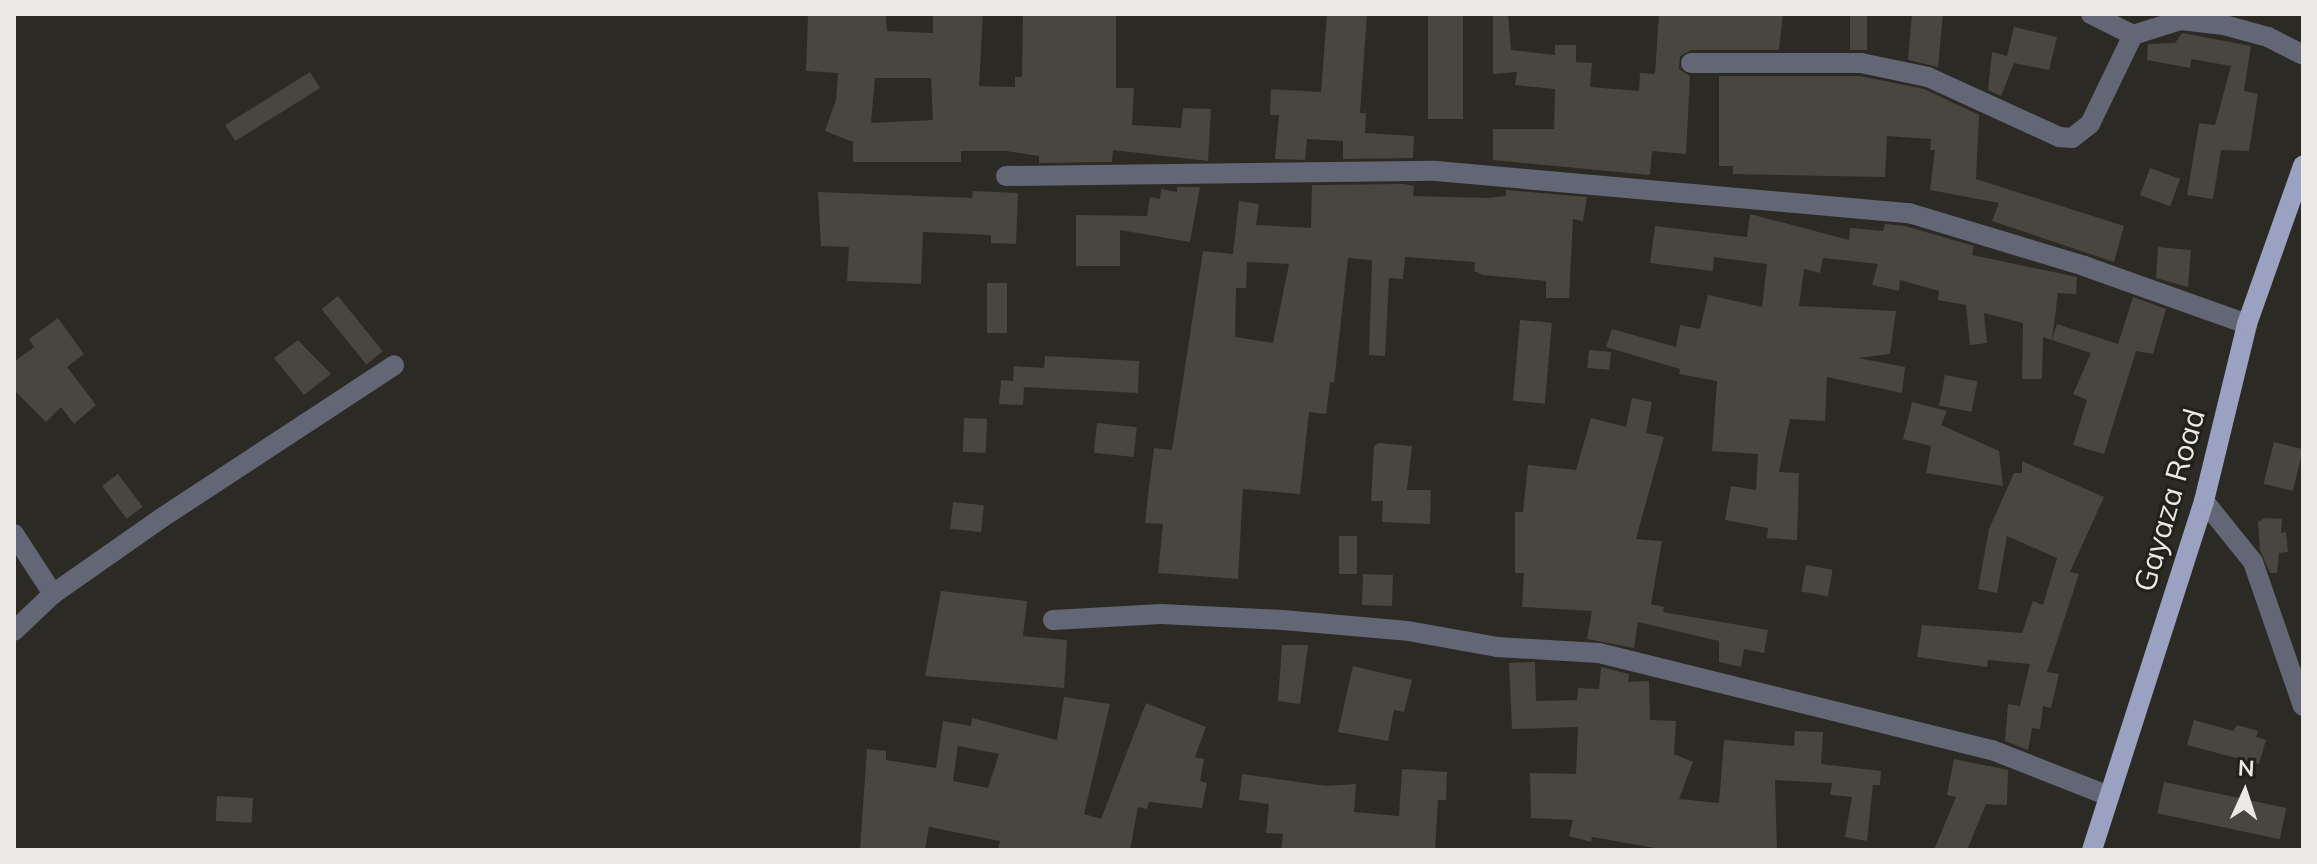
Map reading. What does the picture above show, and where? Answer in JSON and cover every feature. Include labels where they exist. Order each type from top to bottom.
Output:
[{"type":"main road","name":"Gayaza Road","points":[[2092,850],[2204,501],[2247,324],[2303,166]]},
{"type":"street","points":[[2091,14],[2133,35],[2181,20],[2268,37],[2303,55]]},
{"type":"street","points":[[1691,63],[1861,63],[1928,77],[2059,137],[2072,138],[2090,124],[2133,35]]},
{"type":"street","points":[[1006,176],[1436,171],[1909,213],[2084,266],[2247,324]]},
{"type":"street","points":[[14,631],[53,594],[394,365]]},
{"type":"street","points":[[2204,501],[2253,562],[2303,706]]},
{"type":"street","points":[[14,534],[53,594]]},
{"type":"street","points":[[1053,620],[1161,614],[1283,620],[1408,631],[1497,647],[1599,653],[1992,750],[2109,796]]},
{"type":"building","points":[[933,14],[983,14],[979,86],[1015,87],[1015,77],[1022,77],[1023,14],[1116,14],[1116,88],[1134,88],[1132,125],[1181,128],[1183,108],[1211,109],[1208,161],[1113,150],[1112,162],[1039,163],[1039,156],[1006,151],[961,151],[961,162],[853,162],[853,142],[825,131],[836,100],[838,73],[806,71],[808,15],[886,16],[887,31],[933,33]],"holes":[[[875,78],[931,78],[933,120],[871,123]]]},
{"type":"building","points":[[1327,14],[1367,14],[1360,113],[1366,113],[1365,133],[1414,136],[1413,158],[1343,159],[1343,141],[1307,139],[1305,160],[1275,159],[1279,115],[1270,115],[1271,89],[1321,92]]},
{"type":"building","points":[[1428,14],[1463,14],[1463,119],[1428,119]]},
{"type":"building","points":[[1493,14],[1508,14],[1511,50],[1555,55],[1555,45],[1576,45],[1576,62],[1592,63],[1590,87],[1639,91],[1640,73],[1655,74],[1659,14],[1783,14],[1779,50],[1691,50],[1680,56],[1679,69],[1690,76],[1686,154],[1652,151],[1650,175],[1493,160],[1493,129],[1554,129],[1555,89],[1515,85],[1517,72],[1493,74]]},
{"type":"building","points":[[1850,14],[1867,14],[1867,50],[1850,50]]},
{"type":"building","points":[[1912,14],[1943,14],[1938,67],[1908,60]]},
{"type":"building","points":[[2014,27],[2057,37],[2049,70],[2014,63],[2001,96],[1988,90],[1992,52],[2007,56]]},
{"type":"building","points":[[2182,33],[2251,46],[2244,91],[2258,94],[2249,151],[2221,150],[2213,199],[2187,195],[2199,123],[2215,125],[2231,66],[2191,59],[2190,68],[2147,60],[2148,44],[2175,43]]},
{"type":"building","points":[[310,72],[320,88],[235,141],[225,125]]},
{"type":"building","points":[[1719,76],[1860,76],[1924,89],[1979,115],[1976,179],[2124,226],[2114,262],[1992,221],[1999,203],[1930,190],[1935,150],[1930,150],[1931,139],[1887,136],[1885,177],[1733,174],[1733,166],[1719,166]]},
{"type":"building","points":[[2150,168],[2180,179],[2170,206],[2140,195]]},
{"type":"building","points":[[1404,184],[1414,186],[1413,196],[1488,198],[1506,196],[1506,190],[1587,197],[1583,221],[1573,219],[1569,298],[1546,298],[1546,281],[1483,275],[1474,271],[1475,262],[1405,257],[1403,279],[1389,278],[1385,356],[1369,355],[1372,260],[1348,258],[1334,383],[1330,382],[1326,414],[1309,412],[1300,494],[1243,489],[1238,579],[1158,573],[1163,524],[1145,523],[1154,448],[1172,450],[1203,251],[1233,254],[1239,201],[1259,204],[1256,225],[1311,228],[1312,185]],"holes":[[[1247,262],[1289,264],[1273,343],[1235,337],[1236,288],[1246,288]]]},
{"type":"building","points":[[1177,187],[1200,187],[1190,242],[1120,230],[1120,266],[1076,266],[1076,215],[1147,216],[1150,197],[1160,199],[1161,189],[1177,192]]},
{"type":"building","points":[[973,191],[1018,193],[1016,244],[991,243],[991,235],[923,232],[921,284],[847,281],[849,247],[821,246],[818,192],[972,198]]},
{"type":"building","points":[[1750,214],[1849,240],[1850,228],[1883,231],[1885,224],[1905,226],[1974,246],[1972,255],[2077,277],[2076,294],[2058,293],[2052,340],[2043,337],[2042,379],[2022,379],[2023,323],[1984,313],[1987,343],[1970,345],[1966,305],[1938,300],[1939,291],[1900,280],[1899,291],[1872,285],[1878,264],[1823,258],[1820,273],[1804,269],[1799,306],[1896,311],[1890,354],[1858,358],[1905,367],[1902,393],[1827,377],[1825,421],[1790,419],[1779,472],[1799,473],[1797,540],[1767,538],[1768,528],[1725,520],[1731,486],[1756,490],[1758,454],[1712,451],[1717,381],[1679,374],[1680,369],[1606,347],[1612,329],[1676,347],[1680,325],[1700,329],[1708,295],[1762,307],[1767,264],[1714,257],[1713,271],[1650,263],[1655,226],[1747,237]]},
{"type":"building","points":[[2158,247],[2191,250],[2188,287],[2156,278]]},
{"type":"building","points":[[987,283],[1007,283],[1007,333],[987,333]]},
{"type":"building","points":[[338,296],[383,351],[366,364],[322,309]]},
{"type":"building","points":[[2133,297],[2166,309],[2153,354],[2136,351],[2104,454],[2073,445],[2087,400],[2073,394],[2091,353],[2052,340],[2057,324],[2118,344]]},
{"type":"building","points":[[58,318],[84,354],[67,367],[96,405],[74,424],[61,407],[46,422],[14,390],[14,362],[34,347],[29,339]]},
{"type":"building","points":[[1520,320],[1552,323],[1545,403],[1513,401]]},
{"type":"building","points":[[298,340],[331,374],[304,395],[274,358]]},
{"type":"building","points":[[1589,350],[1611,352],[1609,370],[1587,368]]},
{"type":"building","points":[[1045,356],[1139,361],[1138,393],[1024,387],[1023,405],[999,404],[1001,380],[1013,381],[1014,366],[1044,368]]},
{"type":"building","points":[[1945,375],[1977,381],[1971,412],[1939,405]]},
{"type":"building","points":[[1632,398],[1652,402],[1646,433],[1664,437],[1636,539],[1662,541],[1651,604],[1664,607],[1663,612],[1768,630],[1764,653],[1744,649],[1741,667],[1719,662],[1719,641],[1638,622],[1634,648],[1587,639],[1592,611],[1522,607],[1524,573],[1515,573],[1515,512],[1523,512],[1528,465],[1576,470],[1591,418],[1626,427]]},
{"type":"building","points":[[1912,402],[1947,411],[1941,425],[1999,451],[2003,486],[1926,473],[1931,446],[1903,439]]},
{"type":"building","points":[[964,418],[987,419],[986,453],[963,452]]},
{"type":"building","points":[[1097,423],[1137,427],[1134,457],[1094,453]]},
{"type":"building","points":[[2274,442],[2303,449],[2293,491],[2264,484]]},
{"type":"building","points":[[1379,443],[1412,446],[1407,490],[1431,490],[1430,524],[1382,522],[1383,501],[1371,501],[1374,446]]},
{"type":"building","points":[[2022,461],[2104,497],[2070,572],[2079,574],[2047,672],[2059,674],[2051,708],[2043,706],[2040,729],[2032,728],[2028,750],[2005,741],[2008,704],[2020,706],[2030,664],[1988,660],[1987,667],[1917,657],[1922,625],[2022,633],[2033,601],[2043,605],[2057,558],[2007,536],[1997,593],[1978,589],[1989,529],[2014,473],[2022,473]]},
{"type":"building","points":[[118,474],[143,507],[127,519],[102,486]]},
{"type":"building","points":[[953,502],[984,505],[981,532],[950,529]]},
{"type":"building","points":[[2265,518],[2282,519],[2281,533],[2286,532],[2288,552],[2279,553],[2277,573],[2270,573],[2260,550],[2258,522]]},
{"type":"building","points":[[1339,536],[1357,536],[1357,574],[1339,574]]},
{"type":"building","points":[[1806,565],[1833,570],[1828,596],[1801,592]]},
{"type":"building","points":[[1363,574],[1393,575],[1392,606],[1362,605]]},
{"type":"building","points":[[941,591],[1027,601],[1023,636],[1067,640],[1064,688],[925,676]]},
{"type":"building","points":[[1282,645],[1308,645],[1300,704],[1278,701]]},
{"type":"building","points":[[1535,662],[1536,701],[1577,700],[1578,688],[1599,689],[1601,667],[1629,674],[1628,682],[1649,681],[1650,720],[1676,721],[1674,754],[1693,762],[1679,799],[1719,803],[1724,740],[1794,746],[1795,731],[1823,732],[1821,764],[1881,771],[1880,785],[1873,785],[1867,841],[1845,837],[1852,797],[1830,795],[1832,783],[1775,780],[1777,850],[1666,850],[1592,837],[1591,842],[1569,836],[1573,820],[1531,818],[1530,773],[1576,774],[1578,727],[1512,729],[1509,663]]},
{"type":"building","points":[[1353,666],[1412,680],[1404,712],[1394,710],[1388,741],[1338,732]]},
{"type":"building","points":[[1064,697],[1110,704],[1084,814],[1101,819],[1146,703],[1206,727],[1195,757],[1204,759],[1200,781],[1207,783],[1202,808],[1149,802],[1147,809],[1138,807],[1130,850],[998,850],[1000,841],[929,827],[925,850],[860,850],[867,749],[886,751],[886,760],[936,768],[943,721],[971,726],[972,718],[1057,740]],"holes":[[[958,746],[999,754],[988,788],[953,781]]]},
{"type":"building","points":[[2194,720],[2233,731],[2237,725],[2258,731],[2256,737],[2266,740],[2259,764],[2187,745]]},
{"type":"building","points":[[1954,759],[2008,770],[2007,805],[1986,804],[1967,850],[1934,850],[1956,797],[1947,795]]},
{"type":"building","points":[[1402,769],[1447,772],[1446,800],[1438,800],[1435,850],[1281,850],[1283,834],[1266,833],[1269,804],[1239,800],[1242,774],[1326,786],[1356,784],[1354,812],[1399,816]]},
{"type":"building","points":[[2164,782],[2286,808],[2280,839],[2157,813]]},
{"type":"building","points":[[217,796],[253,798],[252,823],[216,821]]}]
